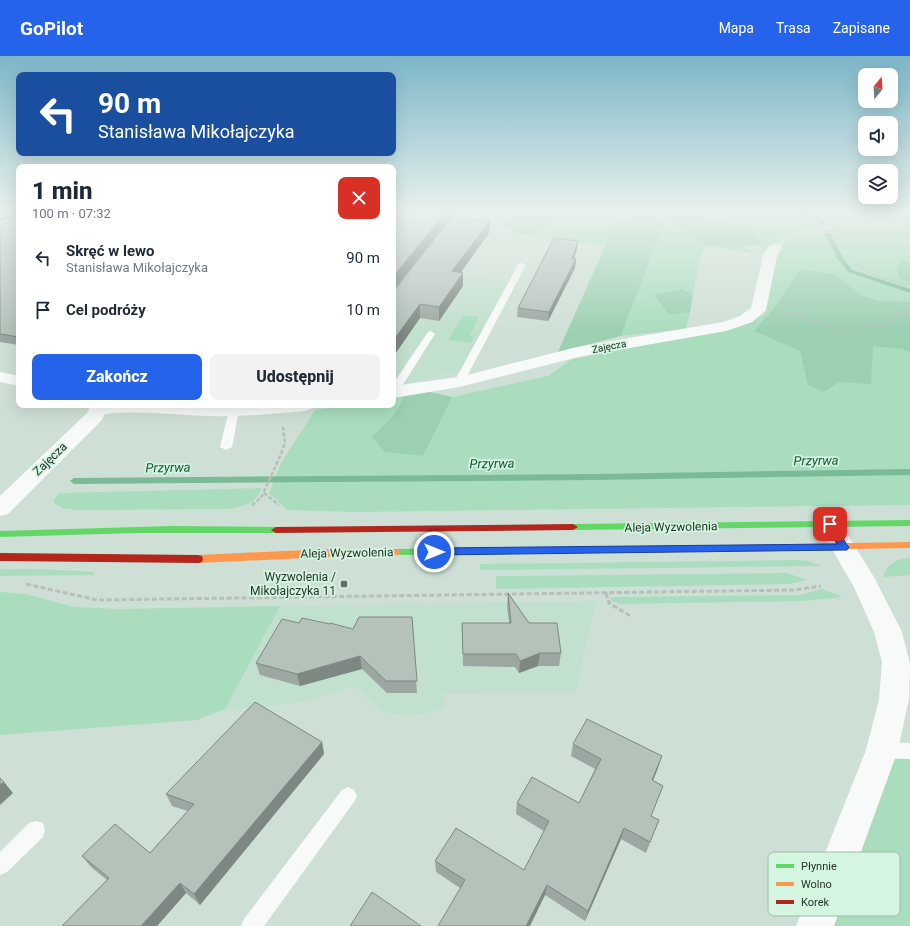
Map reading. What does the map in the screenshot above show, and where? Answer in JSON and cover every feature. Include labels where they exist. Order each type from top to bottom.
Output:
[{"type":"main road","name":"Aleja Wyzwolenia","points":[[0,557],[180,559],[327,552],[837,536],[910,524]]},
{"type":"main road","name":"Aleja Wyzwolenia","points":[[0,534],[190,528],[837,536],[910,545]]},
{"type":"street","points":[[752,315],[758,310],[770,256],[772,253]]},
{"type":"street","name":"Zajęcza","points":[[396,392],[458,382],[577,352],[726,326],[746,319],[752,315]]},
{"type":"street","points":[[0,377],[16,380]]},
{"type":"street","name":"Zajęcza","points":[[0,509],[94,416],[98,408]]},
{"type":"street","name":"Zajęcza","points":[[158,408],[234,410],[264,408]]},
{"type":"street","points":[[837,536],[866,586],[888,632],[896,662],[902,699],[896,751],[849,852]]},
{"type":"street","points":[[815,926],[820,916]]},
{"type":"lane","points":[[458,382],[522,266]]},
{"type":"lane","points":[[396,387],[431,334]]},
{"type":"lane","points":[[226,447],[234,410]]},
{"type":"lane","points":[[251,926],[348,796]]},
{"type":"lane","points":[[0,865],[36,830]]},
{"type":"path","points":[[850,253],[854,261],[860,268],[910,285]]},
{"type":"path","points":[[752,315],[799,316],[843,331],[857,333],[869,324],[888,326],[901,314],[910,312]]},
{"type":"path","points":[[264,493],[285,443],[284,424],[294,408]]},
{"type":"path","points":[[24,583],[97,600],[794,590],[821,586]]},
{"type":"path","points":[[606,593],[609,603],[632,617]]},
{"type":"shaded area","points":[[411,271],[519,282],[469,369],[396,386],[396,287]]},
{"type":"shaded area","points":[[596,601],[576,692],[443,694],[445,709],[411,716],[382,712],[355,686],[301,702],[254,708],[225,709],[280,606]]},
{"type":"green space","points":[[602,253],[652,253],[621,336],[558,352]]},
{"type":"green space","points":[[652,253],[703,253],[700,257],[693,295],[682,289],[670,315],[690,312],[686,329],[621,336]]},
{"type":"green space","points":[[778,253],[910,253],[910,505],[353,512],[287,510],[269,493],[281,463],[315,410],[328,408],[396,408],[396,398],[430,392],[452,397],[548,376],[572,359],[739,327],[765,314]]},
{"type":"green space","points":[[900,260],[910,262],[910,283],[901,280],[897,270]]},
{"type":"green space","points":[[800,269],[837,275],[860,295],[879,301],[910,302],[910,352],[902,349],[873,346],[871,384],[839,382],[824,392],[808,385],[800,351],[754,331],[774,308]]},
{"type":"green space","points":[[682,289],[693,295],[690,312],[670,315],[654,295]]},
{"type":"green space","points":[[463,315],[479,317],[470,335],[474,337],[471,343],[448,340]]},
{"type":"green space","points":[[430,392],[452,397],[423,456],[385,452],[372,437],[393,416],[405,396]]},
{"type":"green space","points":[[262,488],[253,501],[245,505],[229,509],[75,510],[62,508],[53,502],[59,493]]},
{"type":"green space","points":[[910,558],[910,575],[883,577],[890,565],[901,559]]},
{"type":"green space","points":[[808,561],[821,566],[480,569],[480,564]]},
{"type":"green space","points":[[0,569],[95,572],[93,575],[0,576]]},
{"type":"green space","points":[[787,573],[807,580],[788,584],[496,589],[496,576]]},
{"type":"green space","points":[[822,589],[843,597],[803,601],[618,604],[617,602],[612,602],[611,597],[800,595]]},
{"type":"green space","points":[[0,592],[26,594],[74,607],[118,609],[280,606],[225,709],[197,720],[0,735]]},
{"type":"green space","points":[[882,750],[910,757],[910,926],[815,926],[819,916],[900,916],[900,852],[843,852]]},
{"type":"building","points":[[0,253],[16,253],[16,337],[0,334]]},
{"type":"building","points":[[396,253],[413,253],[396,273]]},
{"type":"building","points":[[424,253],[466,253],[452,271],[463,273],[439,307],[420,304],[396,337],[396,288]]},
{"type":"building","points":[[546,253],[574,253],[572,259],[576,259],[549,312],[518,308]]},
{"type":"building","points":[[508,593],[529,623],[557,623],[561,653],[540,653],[520,661],[516,654],[463,654],[462,623],[511,623]]},
{"type":"building","points":[[359,617],[412,617],[417,681],[386,681],[360,656],[297,674],[256,663],[282,619],[299,623],[302,618],[353,629]]},
{"type":"building","points":[[255,702],[322,742],[194,894],[180,883],[141,926],[62,926],[109,878],[82,856],[115,824],[150,853],[194,804],[166,794]]},
{"type":"building","points":[[587,719],[662,756],[652,780],[663,786],[651,816],[659,820],[650,842],[624,828],[588,911],[547,885],[526,926],[438,926],[465,880],[435,861],[456,828],[524,870],[549,821],[517,803],[532,777],[579,803],[601,759],[573,744]]},
{"type":"building","points":[[0,778],[4,782],[0,785]]},
{"type":"building","points":[[372,892],[421,926],[350,926]]},
{"type":"waterway","points":[[837,253],[850,271],[910,291]]},
{"type":"waterway","name":"Przyrwa","points":[[74,481],[594,477],[910,472]]},
{"type":"traffic: fast","points":[[573,527],[910,523]]},
{"type":"traffic: fast","points":[[0,534],[69,531],[207,529],[276,530]]},
{"type":"traffic: fast","points":[[396,552],[730,548]]},
{"type":"traffic: slow","points":[[730,548],[910,545]]},
{"type":"traffic: slow","points":[[198,559],[327,553],[396,552]]},
{"type":"traffic: jam","points":[[276,530],[573,527]]},
{"type":"traffic: jam","points":[[0,557],[198,559]]},
{"type":"place","name":"Wyzwolenia / Mikołajczyka 11","points":[[344,584]]},
{"type":"route","points":[[434,552],[844,547],[830,524]]}]
